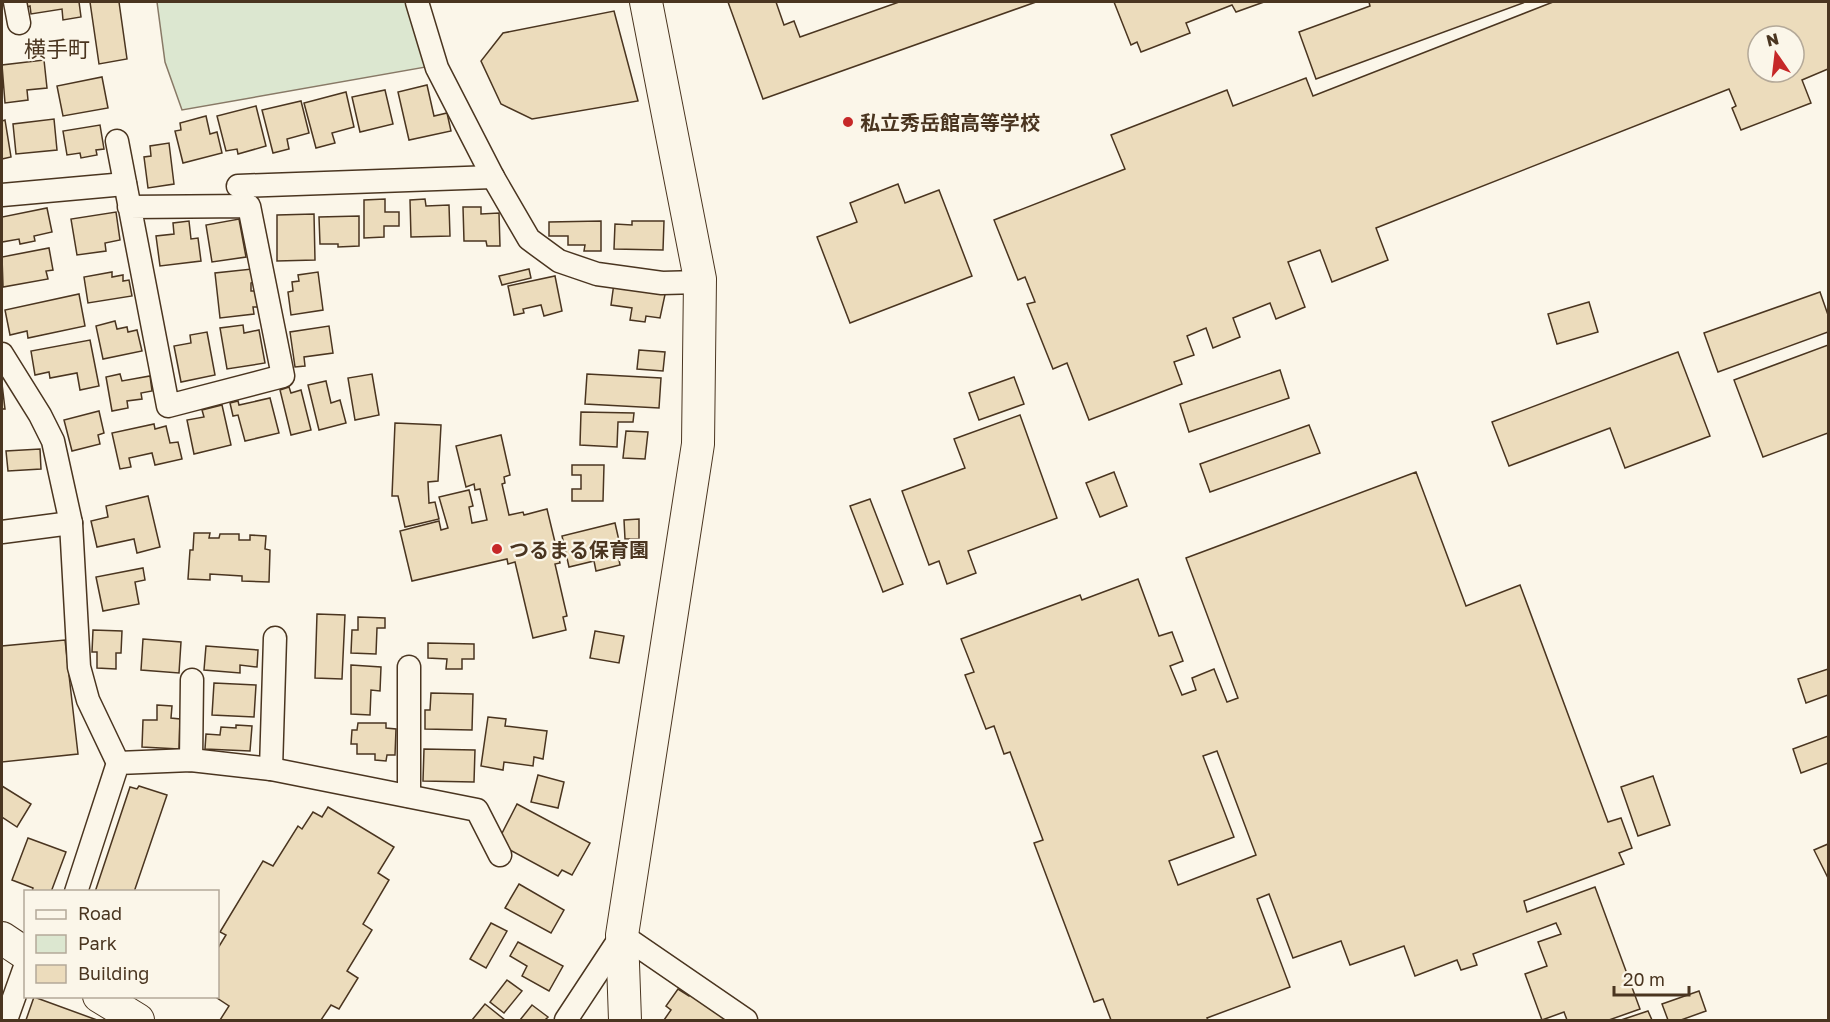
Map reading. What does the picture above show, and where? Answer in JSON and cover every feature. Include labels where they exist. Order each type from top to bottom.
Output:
[{"type":"street","points":[[417,2],[437,68],[493,177],[529,239],[559,261],[597,274],[662,283],[700,282]]},
{"type":"street","points":[[625,1020],[622,935],[698,444],[700,282],[646,2]]},
{"type":"street","points":[[117,141],[129,207],[168,405],[283,376],[249,206],[129,207]]},
{"type":"street","points":[[238,186],[493,177]]},
{"type":"street","points":[[2,195],[125,184]]},
{"type":"street","points":[[2,354],[40,415],[53,441],[71,523],[79,667],[88,699],[118,763],[76,890]]},
{"type":"street","points":[[2,532],[71,523]]},
{"type":"street","points":[[272,769],[275,638]]},
{"type":"street","points":[[409,667],[409,796]]},
{"type":"street","points":[[191,760],[192,681]]},
{"type":"street","points":[[118,763],[191,760],[272,769],[477,810],[500,855]]},
{"type":"street","points":[[566,1020],[622,935]]},
{"type":"street","points":[[622,935],[746,1020]]},
{"type":"street","points":[[2,938],[24,953]]},
{"type":"street","points":[[6,1020],[24,970]]},
{"type":"street","points":[[102,998],[138,1020]]},
{"type":"green space","points":[[157,2],[417,2],[426,67],[182,110],[165,62]]},
{"type":"building","points":[[23,2],[79,2],[81,17],[63,20],[62,9],[31,14],[30,6],[24,8]]},
{"type":"building","points":[[90,2],[119,2],[127,59],[99,64]]},
{"type":"building","points":[[728,2],[776,2],[784,25],[794,21],[800,37],[899,2],[1036,2],[763,99]]},
{"type":"building","points":[[1114,2],[1264,2],[1236,12],[1232,5],[1186,23],[1190,33],[1141,52],[1137,42],[1131,45]]},
{"type":"building","points":[[1369,2],[1523,3],[1316,79],[1299,32],[1370,6]]},
{"type":"building","points":[[1553,2],[1828,2],[1828,69],[1806,78],[1806,24],[1746,24],[1746,84],[1804,84],[1811,103],[1741,130],[1732,108],[1736,106],[1729,89],[1376,228],[1388,260],[1332,282],[1320,250],[1288,262],[1305,307],[1276,319],[1270,303],[1233,318],[1240,337],[1213,348],[1206,328],[1187,336],[1194,355],[1174,362],[1182,384],[1089,420],[1067,363],[1053,369],[1027,304],[1035,302],[1025,277],[1018,280],[994,220],[1125,169],[1111,135],[1227,90],[1233,106],[1306,78],[1313,96]]},
{"type":"building","points":[[614,11],[638,101],[532,119],[501,104],[481,61],[503,33]]},
{"type":"building","points":[[44,60],[47,88],[27,90],[28,100],[5,103],[2,65]]},
{"type":"building","points":[[102,77],[108,108],[63,116],[57,86]]},
{"type":"building","points":[[427,85],[434,116],[447,113],[451,131],[409,140],[398,92]]},
{"type":"building","points":[[385,90],[393,124],[360,132],[352,97]]},
{"type":"building","points":[[346,92],[354,127],[332,133],[335,143],[316,148],[304,103]]},
{"type":"building","points":[[301,101],[309,133],[287,139],[289,149],[273,153],[262,110]]},
{"type":"building","points":[[256,106],[266,146],[238,154],[237,149],[226,151],[217,116]]},
{"type":"building","points":[[206,116],[210,134],[217,132],[222,153],[183,163],[175,131],[181,130],[180,123]]},
{"type":"building","points":[[54,119],[57,150],[16,154],[13,124]]},
{"type":"building","points":[[5,120],[11,157],[2,159],[2,121]]},
{"type":"building","points":[[100,125],[104,149],[96,150],[97,155],[81,158],[80,153],[67,155],[63,131]]},
{"type":"building","points":[[169,143],[174,184],[148,188],[144,157],[151,156],[150,146]]},
{"type":"building","points":[[898,184],[905,203],[939,190],[972,276],[850,323],[817,237],[857,222],[850,203]]},
{"type":"building","points":[[385,199],[385,212],[399,212],[399,226],[384,226],[384,237],[364,238],[364,200]]},
{"type":"building","points":[[425,199],[426,206],[449,205],[450,236],[411,237],[410,200]]},
{"type":"building","points":[[463,207],[481,207],[481,214],[499,213],[500,246],[487,246],[486,241],[464,241]]},
{"type":"building","points":[[47,208],[52,232],[34,236],[35,241],[20,244],[19,239],[2,242],[2,217]]},
{"type":"building","points":[[116,212],[120,240],[105,243],[106,251],[77,255],[71,219]]},
{"type":"building","points":[[314,214],[315,260],[277,261],[277,215]]},
{"type":"building","points":[[359,216],[359,246],[338,247],[338,244],[320,244],[319,217]]},
{"type":"building","points":[[239,219],[246,257],[212,262],[206,225]]},
{"type":"building","points":[[189,221],[191,239],[198,238],[201,261],[160,266],[156,236],[174,234],[173,223]]},
{"type":"building","points":[[601,221],[601,251],[584,251],[585,245],[568,245],[568,236],[549,236],[549,222]]},
{"type":"building","points":[[632,221],[664,221],[663,250],[614,249],[615,224],[632,225]]},
{"type":"building","points":[[49,248],[53,270],[46,271],[48,279],[3,287],[2,257]]},
{"type":"building","points":[[252,269],[254,282],[251,283],[251,291],[256,291],[258,307],[253,307],[254,314],[220,318],[215,273]]},
{"type":"building","points":[[529,269],[531,278],[502,285],[499,276]]},
{"type":"building","points":[[112,272],[112,277],[123,275],[123,281],[129,280],[132,296],[88,303],[84,277]]},
{"type":"building","points":[[318,272],[323,310],[291,315],[288,292],[293,291],[292,282],[299,281],[298,275]]},
{"type":"building","points":[[555,276],[562,311],[544,316],[541,305],[523,309],[524,313],[514,315],[508,286]]},
{"type":"building","points":[[614,283],[666,290],[660,318],[646,316],[645,322],[630,320],[632,308],[611,305]]},
{"type":"building","points":[[1820,292],[1828,315],[1828,332],[1718,372],[1704,333]]},
{"type":"building","points":[[79,294],[85,326],[28,338],[27,331],[10,335],[5,310]]},
{"type":"building","points":[[1589,302],[1598,332],[1557,344],[1548,314]]},
{"type":"building","points":[[115,321],[117,329],[127,327],[128,332],[137,330],[142,351],[103,359],[96,326]]},
{"type":"building","points":[[243,325],[244,333],[259,330],[265,363],[227,369],[220,328]]},
{"type":"building","points":[[329,326],[333,353],[304,357],[305,366],[295,367],[290,332]]},
{"type":"building","points":[[207,332],[215,375],[181,382],[174,346],[191,343],[190,335]]},
{"type":"building","points":[[90,340],[99,386],[80,390],[77,373],[50,378],[49,372],[35,375],[31,351]]},
{"type":"building","points":[[1828,345],[1828,433],[1763,457],[1734,380]]},
{"type":"building","points":[[639,350],[665,352],[663,371],[637,369]]},
{"type":"building","points":[[1678,352],[1710,436],[1625,468],[1610,428],[1509,466],[1492,422]]},
{"type":"building","points":[[1280,370],[1289,398],[1189,432],[1180,404]]},
{"type":"building","points":[[120,374],[122,381],[150,376],[152,391],[141,393],[142,399],[127,401],[128,408],[112,411],[106,377]]},
{"type":"building","points":[[372,374],[379,415],[355,420],[348,378]]},
{"type":"building","points":[[587,374],[661,378],[659,408],[585,404]]},
{"type":"building","points":[[1014,377],[1024,404],[979,420],[969,393]]},
{"type":"building","points":[[326,381],[331,403],[340,400],[346,423],[319,430],[308,385]]},
{"type":"building","points":[[2,384],[5,409],[2,409]]},
{"type":"building","points":[[289,387],[291,393],[301,390],[311,430],[291,435],[280,390]]},
{"type":"building","points":[[270,398],[279,433],[245,441],[238,415],[233,416],[230,403],[238,401],[239,405]]},
{"type":"building","points":[[222,405],[231,445],[194,454],[187,420],[204,417],[202,410]]},
{"type":"building","points":[[99,411],[104,433],[98,435],[100,444],[72,451],[64,420]]},
{"type":"building","points":[[581,412],[634,413],[633,422],[618,422],[617,447],[580,445]]},
{"type":"building","points":[[1020,415],[1057,518],[968,551],[976,573],[947,584],[939,561],[929,565],[902,491],[965,468],[954,439]]},
{"type":"building","points":[[395,423],[441,425],[438,481],[428,482],[429,503],[435,502],[439,519],[405,527],[398,496],[392,496]]},
{"type":"building","points":[[154,424],[155,429],[166,426],[170,443],[178,442],[182,459],[155,465],[152,453],[129,458],[131,467],[120,469],[112,433]]},
{"type":"building","points":[[1309,425],[1320,453],[1210,492],[1200,464]]},
{"type":"building","points":[[626,431],[648,432],[645,459],[623,458]]},
{"type":"building","points":[[501,435],[510,475],[504,477],[505,483],[502,484],[509,515],[523,512],[524,515],[547,509],[560,563],[555,564],[567,616],[563,617],[566,630],[533,638],[515,562],[508,564],[507,559],[412,581],[400,531],[439,521],[441,530],[448,528],[439,497],[469,490],[473,506],[469,507],[472,523],[487,520],[480,489],[475,490],[474,484],[466,487],[456,446]]},
{"type":"building","points":[[40,449],[41,469],[8,471],[6,451]]},
{"type":"building","points":[[572,465],[604,465],[603,501],[572,501],[572,489],[581,489],[581,475],[572,475]]},
{"type":"building","points":[[1114,472],[1127,506],[1100,517],[1086,483]]},
{"type":"building","points":[[1416,472],[1466,606],[1520,585],[1608,822],[1621,818],[1632,848],[1619,853],[1624,864],[1524,901],[1527,912],[1595,887],[1640,1009],[1609,1020],[1567,1020],[1564,1012],[1542,1020],[1525,974],[1547,966],[1538,942],[1561,934],[1556,923],[1473,954],[1477,965],[1461,970],[1457,960],[1415,976],[1404,946],[1350,965],[1341,941],[1293,958],[1269,894],[1257,899],[1290,987],[1207,1018],[1208,1020],[1111,1020],[1103,999],[1094,1002],[1034,843],[1043,840],[1010,752],[1004,754],[994,726],[986,729],[965,675],[974,672],[961,639],[1080,595],[1082,600],[1138,579],[1159,636],[1172,632],[1183,661],[1170,666],[1182,695],[1196,690],[1192,678],[1214,669],[1227,702],[1238,698],[1186,558]],"holes":[[[1217,751],[1256,855],[1178,885],[1169,861],[1234,837],[1203,756]]]},
{"type":"building","points":[[148,496],[160,547],[137,553],[134,539],[97,547],[91,521],[108,517],[106,506]]},
{"type":"building","points":[[870,499],[903,584],[883,592],[850,506]]},
{"type":"building","points":[[639,519],[639,539],[625,539],[624,520]]},
{"type":"building","points":[[615,523],[622,554],[618,555],[620,565],[596,571],[594,561],[569,567],[562,536]]},
{"type":"building","points":[[194,533],[210,533],[209,538],[219,538],[220,534],[239,534],[239,540],[250,540],[250,535],[266,536],[265,549],[270,550],[269,582],[242,581],[242,576],[210,574],[210,580],[188,579]]},
{"type":"building","points":[[143,568],[145,580],[135,582],[139,604],[103,611],[96,577]]},
{"type":"building","points":[[317,614],[345,615],[342,679],[315,678]]},
{"type":"building","points":[[358,617],[385,618],[385,628],[377,628],[376,654],[351,653],[352,630],[358,630]]},
{"type":"building","points":[[93,630],[122,631],[121,653],[116,653],[116,669],[97,668],[97,652],[92,652]]},
{"type":"building","points":[[595,631],[624,636],[619,663],[590,658]]},
{"type":"building","points":[[143,639],[181,642],[179,673],[141,670]]},
{"type":"building","points":[[65,640],[78,754],[2,762],[2,646]]},
{"type":"building","points":[[428,643],[474,644],[474,659],[462,659],[462,669],[446,669],[447,659],[428,658]]},
{"type":"building","points":[[206,646],[258,650],[257,667],[240,665],[240,673],[204,670]]},
{"type":"building","points":[[351,665],[381,667],[380,691],[371,690],[370,715],[351,714]]},
{"type":"building","points":[[1828,669],[1828,695],[1806,703],[1798,679]]},
{"type":"building","points":[[214,683],[256,685],[254,717],[212,715]]},
{"type":"building","points":[[431,693],[473,694],[472,730],[425,729],[425,710],[430,710]]},
{"type":"building","points":[[157,705],[172,706],[171,718],[180,719],[179,749],[142,747],[143,720],[157,720]]},
{"type":"building","points":[[488,717],[506,719],[505,726],[547,731],[543,759],[534,757],[533,766],[504,762],[503,770],[481,766]]},
{"type":"building","points":[[358,723],[386,723],[386,728],[396,729],[395,755],[387,755],[386,761],[375,760],[375,754],[357,754],[357,744],[351,744],[352,730],[357,730]]},
{"type":"building","points":[[236,725],[252,726],[250,751],[205,749],[206,734],[220,735],[221,727],[236,728]]},
{"type":"building","points":[[1828,736],[1828,763],[1801,773],[1793,749]]},
{"type":"building","points":[[424,749],[475,750],[474,782],[423,781]]},
{"type":"building","points":[[538,775],[564,782],[558,808],[531,802]]},
{"type":"building","points":[[1653,776],[1670,825],[1638,836],[1621,787]]},
{"type":"building","points":[[2,786],[31,804],[17,827],[2,817]]},
{"type":"building","points":[[139,786],[167,795],[135,890],[96,890],[130,787],[137,789]]},
{"type":"building","points":[[517,804],[590,843],[572,875],[562,870],[558,876],[497,843]]},
{"type":"building","points":[[328,807],[394,847],[378,873],[389,880],[363,924],[372,930],[347,971],[358,978],[339,1009],[331,1005],[321,1020],[220,1020],[229,1006],[217,998],[219,998],[219,946],[226,935],[220,932],[263,861],[273,866],[298,826],[302,829],[313,812],[322,817]]},
{"type":"building","points":[[28,838],[66,852],[52,890],[32,890],[33,888],[12,880]]},
{"type":"building","points":[[1828,844],[1828,878],[1814,850]]},
{"type":"building","points":[[519,884],[564,910],[551,933],[505,908]]},
{"type":"building","points":[[491,923],[507,931],[486,968],[470,959]]},
{"type":"building","points":[[518,942],[563,966],[549,991],[522,976],[527,966],[510,956]]},
{"type":"building","points":[[507,980],[522,991],[504,1013],[490,1002]]},
{"type":"building","points":[[678,989],[689,996],[693,991],[728,1014],[723,1020],[664,1020],[671,1010],[666,1006]]},
{"type":"building","points":[[1699,991],[1706,1011],[1681,1020],[1668,1020],[1662,1004]]},
{"type":"building","points":[[34,998],[37,998],[97,1020],[26,1020]]},
{"type":"building","points":[[485,1004],[505,1020],[472,1020]]},
{"type":"building","points":[[532,1005],[548,1017],[545,1020],[520,1020]]},
{"type":"building","points":[[1648,1011],[1652,1020],[1621,1020]]},
{"type":"place","name":"私立秀岳館高等学校","points":[[848,122]]},
{"type":"place","name":"つるまる保育園","points":[[497,549]]},
{"type":"district","name":"横手町","points":[[57,48]]}]
